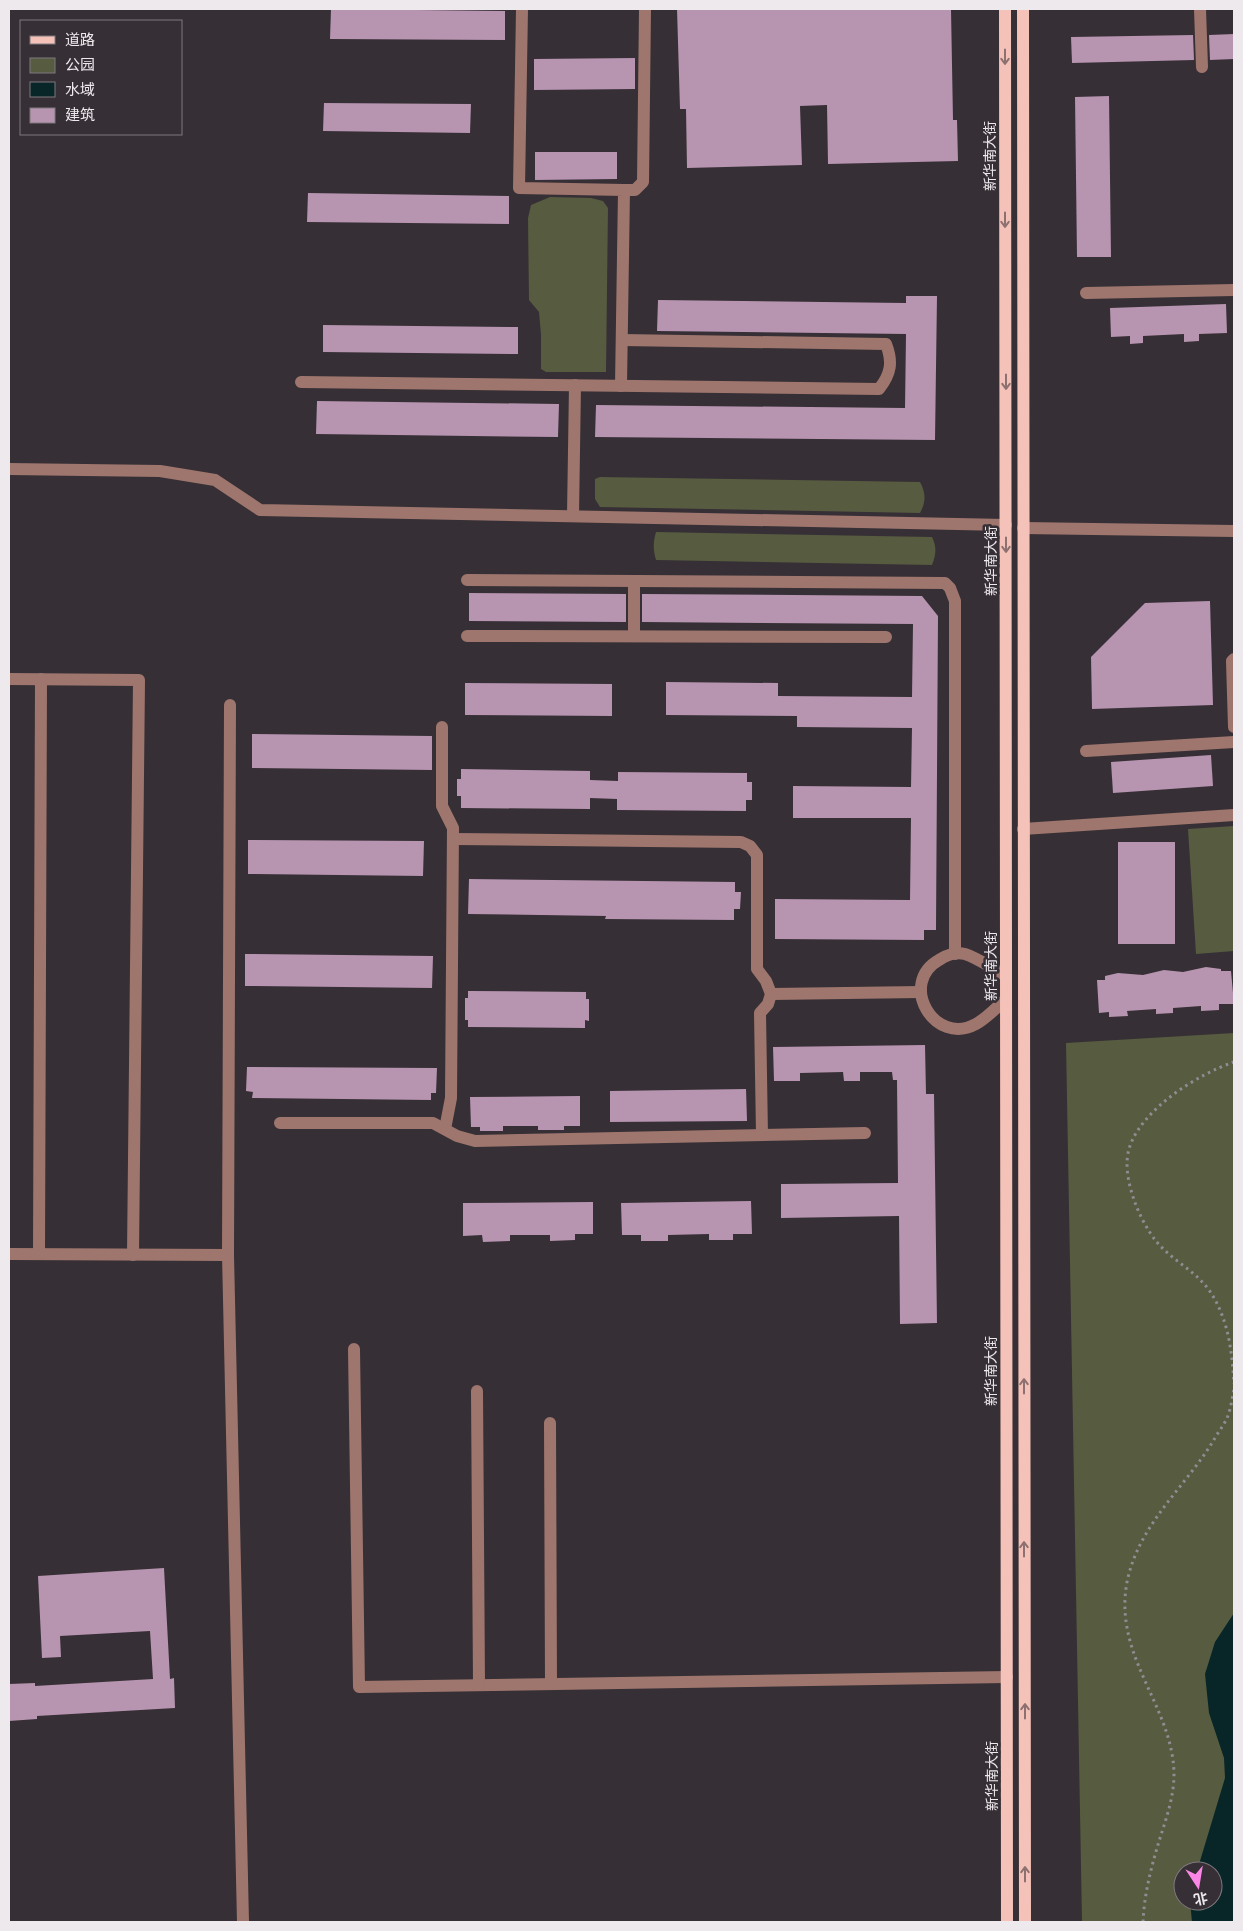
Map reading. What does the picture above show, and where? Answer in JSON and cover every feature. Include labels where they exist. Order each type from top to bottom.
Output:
[{"type":"main road","name":"新华南大街","points":[[1006,9],[1007,1922]]},
{"type":"main road","points":[[1023,9],[1025,1922]]},
{"type":"street","points":[[522,9],[519,188],[624,190],[635,190],[643,182],[645,9]]},
{"type":"street","points":[[1200,9],[1202,67]]},
{"type":"street","points":[[621,386],[624,190]]},
{"type":"street","points":[[1086,293],[1234,290]]},
{"type":"street","points":[[301,382],[879,389],[888,378],[890,355],[886,344],[622,340]]},
{"type":"street","points":[[573,516],[575,386]]},
{"type":"street","points":[[9,469],[160,471],[215,480],[260,510],[1006,525]]},
{"type":"street","points":[[1023,528],[1234,531]]},
{"type":"street","points":[[468,580],[945,583],[950,588],[955,601],[955,954]]},
{"type":"street","points":[[634,581],[634,636]]},
{"type":"street","points":[[467,636],[886,637]]},
{"type":"street","points":[[1234,659],[1232,660],[1234,727]]},
{"type":"street","points":[[9,679],[139,680],[133,1255]]},
{"type":"street","points":[[39,1254],[41,679]]},
{"type":"street","points":[[230,705],[228,1255],[243,1922]]},
{"type":"street","points":[[442,726],[442,806],[453,828],[451,1098],[445,1129]]},
{"type":"street","points":[[1086,750],[1234,742]]},
{"type":"street","points":[[1024,828],[1234,815]]},
{"type":"street","points":[[453,840],[741,842],[750,846],[757,855],[757,969],[766,981],[771,994],[768,1004],[760,1012],[762,1135]]},
{"type":"street","points":[[1006,976],[965,954],[955,954],[945,956],[930,967],[922,983],[921,992],[922,1000],[930,1016],[947,1027],[957,1028],[976,1024],[1006,999]]},
{"type":"street","points":[[771,994],[921,992]]},
{"type":"street","points":[[280,1122],[433,1123],[457,1136],[475,1141],[865,1133]]},
{"type":"street","points":[[9,1254],[228,1255]]},
{"type":"street","points":[[354,1348],[359,1687],[1007,1677]]},
{"type":"street","points":[[477,1391],[479,1685]]},
{"type":"street","points":[[550,1423],[551,1684]]},
{"type":"path","points":[[1234,1062],[1217,1068],[1194,1081],[1158,1106],[1139,1130],[1129,1148],[1126,1163],[1131,1189],[1140,1215],[1156,1242],[1199,1277],[1220,1311],[1229,1335],[1234,1384]]},
{"type":"path","points":[[1143,1922],[1144,1901],[1171,1804],[1174,1775],[1172,1752],[1128,1638],[1125,1614],[1127,1583],[1135,1555],[1150,1526],[1208,1450],[1227,1418],[1234,1389]]},
{"type":"green space","points":[[550,197],[591,198],[603,201],[608,208],[606,372],[546,372],[541,369],[539,312],[529,300],[528,218],[531,205]]},
{"type":"green space","points":[[600,477],[920,482],[924,498],[920,513],[600,507],[595,499],[595,479]]},
{"type":"green space","points":[[656,532],[932,537],[935,551],[932,565],[656,560],[654,539]]},
{"type":"green space","points":[[1234,826],[1234,951],[1196,954],[1188,829]]},
{"type":"green space","points":[[1234,1033],[1234,1922],[1082,1922],[1066,1043]]},
{"type":"water","points":[[1234,1613],[1234,1922],[1192,1922],[1191,1911],[1223,1911],[1223,1861],[1200,1861],[1225,1778],[1224,1758],[1209,1713],[1205,1674],[1215,1642]]},
{"type":"building","points":[[331,9],[505,11],[505,40],[330,39]]},
{"type":"building","points":[[677,9],[951,9],[953,120],[957,120],[958,161],[828,164],[827,105],[800,106],[802,165],[687,168],[686,109],[680,109]]},
{"type":"building","points":[[1234,34],[1234,59],[1210,60],[1209,35]]},
{"type":"building","points":[[1193,35],[1194,60],[1072,63],[1071,37]]},
{"type":"building","points":[[635,58],[635,89],[534,90],[534,59]]},
{"type":"building","points":[[1109,96],[1111,257],[1077,257],[1075,97]]},
{"type":"building","points":[[324,103],[471,104],[470,133],[323,131]]},
{"type":"building","points":[[535,152],[617,152],[617,179],[535,180]]},
{"type":"building","points":[[308,193],[509,196],[509,224],[307,222]]},
{"type":"building","points":[[906,296],[937,296],[935,440],[595,437],[596,405],[905,408],[906,334],[657,331],[658,300],[906,303]]},
{"type":"building","points":[[1226,304],[1227,333],[1199,334],[1199,341],[1184,342],[1184,334],[1143,336],[1143,343],[1130,344],[1130,336],[1111,337],[1110,308]]},
{"type":"building","points":[[323,325],[518,327],[518,354],[323,352]]},
{"type":"building","points":[[317,401],[559,404],[558,437],[316,434]]},
{"type":"building","points":[[469,593],[626,594],[626,622],[469,621]]},
{"type":"building","points":[[642,594],[922,596],[938,616],[936,930],[924,930],[924,940],[775,939],[775,899],[910,900],[911,818],[793,818],[793,786],[911,787],[912,728],[797,727],[797,716],[666,715],[666,682],[778,683],[778,696],[912,697],[913,624],[642,622]]},
{"type":"building","points":[[1210,601],[1213,705],[1092,709],[1091,657],[1145,603]]},
{"type":"building","points":[[465,683],[612,684],[612,716],[465,715]]},
{"type":"building","points":[[252,734],[432,736],[432,770],[252,768]]},
{"type":"building","points":[[1211,755],[1213,786],[1113,793],[1111,762]]},
{"type":"building","points":[[461,769],[590,771],[590,780],[618,781],[618,772],[747,773],[747,782],[752,782],[752,800],[746,800],[746,811],[617,810],[617,799],[590,798],[590,809],[461,808],[461,796],[457,796],[457,779],[461,779]]},
{"type":"building","points":[[248,840],[424,841],[423,876],[248,874]]},
{"type":"building","points":[[1118,842],[1175,842],[1175,944],[1118,944]]},
{"type":"building","points":[[469,879],[735,882],[735,892],[741,892],[740,909],[734,909],[734,920],[605,919],[606,916],[468,914]]},
{"type":"building","points":[[245,954],[433,956],[432,988],[245,986]]},
{"type":"building","points":[[1206,967],[1221,969],[1221,971],[1231,971],[1234,1004],[1219,1004],[1219,1010],[1201,1011],[1201,1006],[1173,1008],[1173,1013],[1156,1014],[1156,1009],[1127,1011],[1128,1016],[1109,1017],[1109,1012],[1099,1013],[1097,980],[1105,980],[1105,976],[1118,973],[1143,975],[1164,970],[1183,972]]},
{"type":"building","points":[[468,991],[586,992],[586,999],[589,999],[589,1021],[585,1020],[585,1028],[468,1027],[468,1020],[465,1020],[465,998],[468,998]]},
{"type":"building","points":[[925,1045],[926,1094],[934,1094],[937,1323],[900,1324],[899,1216],[781,1218],[781,1184],[898,1183],[897,1080],[893,1080],[892,1072],[860,1072],[860,1081],[844,1081],[843,1072],[800,1073],[800,1081],[774,1081],[773,1047]]},
{"type":"building","points":[[247,1067],[437,1068],[436,1093],[431,1093],[431,1100],[252,1098],[253,1092],[246,1091]]},
{"type":"building","points":[[746,1089],[747,1121],[610,1122],[610,1091]]},
{"type":"building","points":[[580,1096],[580,1126],[564,1126],[564,1130],[538,1130],[538,1126],[503,1126],[503,1131],[480,1131],[480,1127],[471,1127],[470,1097]]},
{"type":"building","points":[[751,1201],[752,1234],[733,1234],[733,1240],[709,1240],[709,1234],[668,1235],[668,1241],[641,1241],[641,1235],[622,1235],[621,1203]]},
{"type":"building","points":[[593,1202],[593,1234],[575,1234],[575,1240],[550,1241],[550,1235],[510,1235],[510,1241],[483,1242],[482,1235],[463,1236],[463,1203]]},
{"type":"building","points":[[164,1568],[170,1679],[174,1678],[175,1708],[37,1716],[37,1719],[9,1721],[9,1684],[35,1683],[35,1686],[153,1679],[150,1631],[60,1636],[61,1657],[42,1658],[38,1576]]}]
